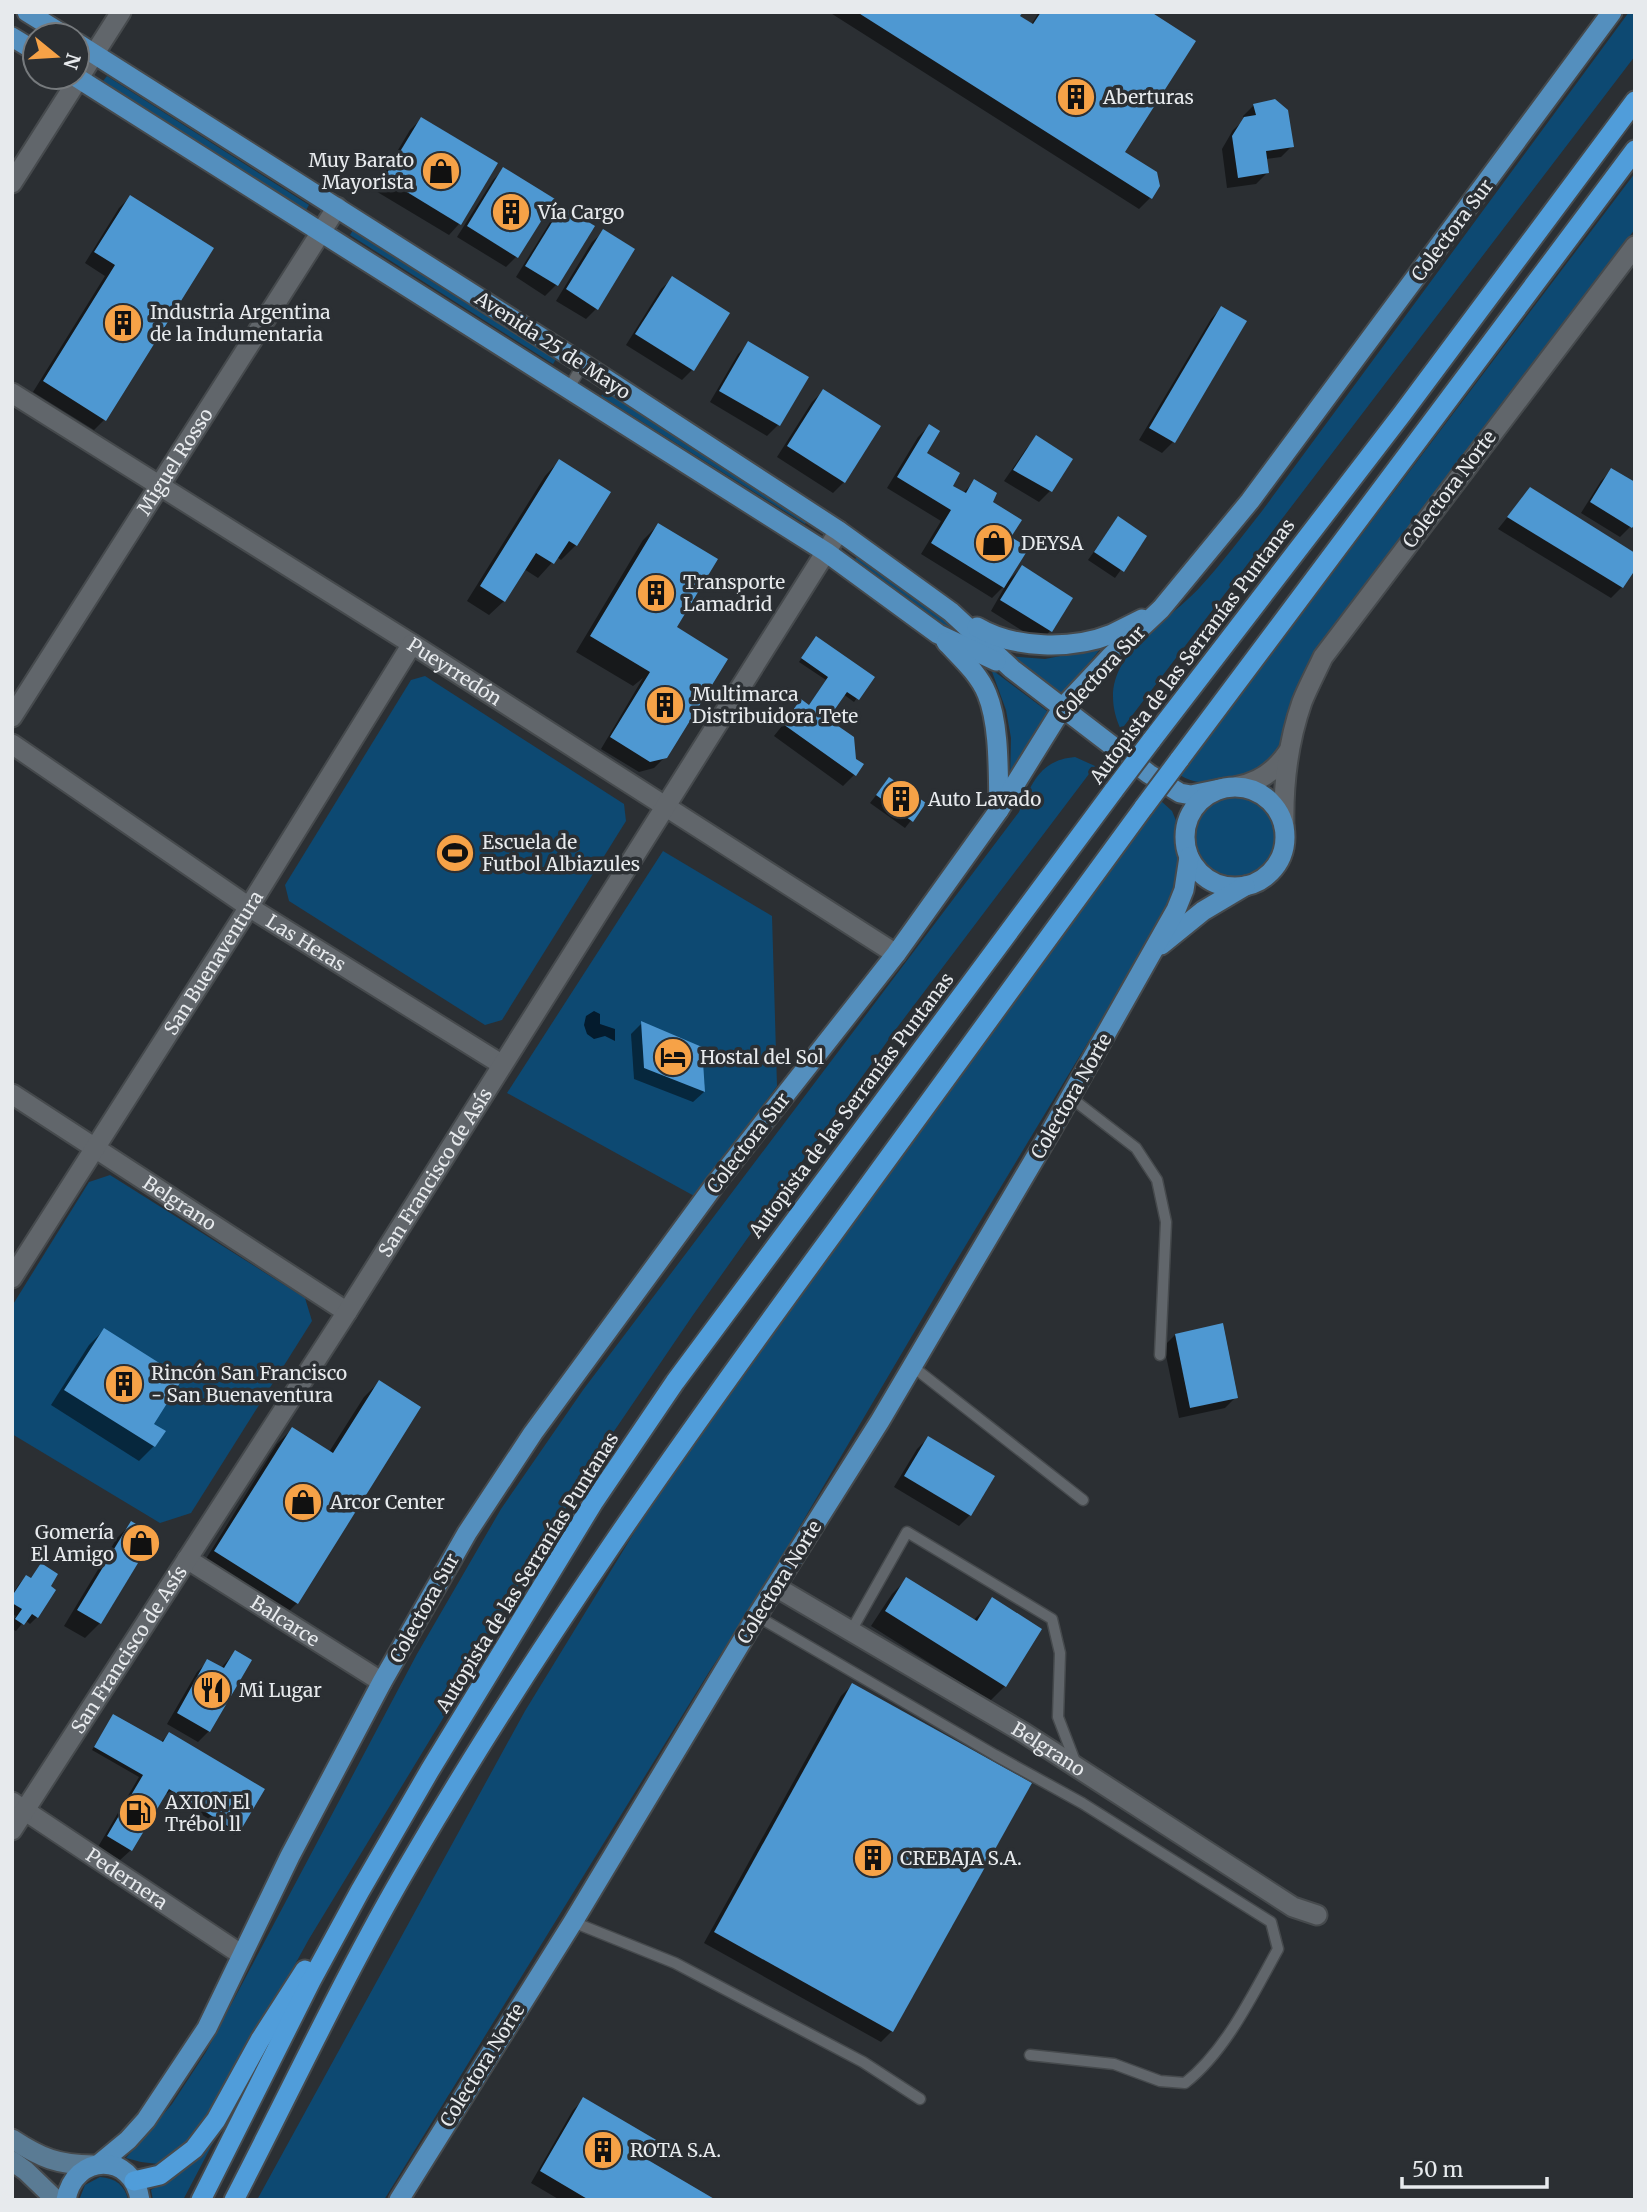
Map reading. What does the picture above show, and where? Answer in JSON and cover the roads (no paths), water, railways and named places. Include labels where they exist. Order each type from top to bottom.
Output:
[{"type":"highway","name":"Autopista de las Serranías Puntanas","points":[[201,2200],[311,1981],[365,1881],[593,1503],[675,1382],[1114,790],[1402,414],[1635,100]]},
{"type":"highway","points":[[234,2200],[334,2002],[409,1865],[604,1553],[696,1421],[1144,807],[1635,149]]},
{"type":"highway","points":[[137,2190],[173,2167],[194,2149],[216,2120],[260,2040],[430,1770]]},
{"type":"main road","name":"Colectora Sur","points":[[66,2200],[75,2178],[96,2164],[146,2120],[206,2028],[290,1856],[382,1682],[467,1533],[533,1433],[716,1183],[896,954],[999,810],[1063,707],[1110,657],[1161,609],[1259,490],[1612,12]]},
{"type":"main road","name":"Avenida 25 de Mayo","points":[[91,52],[337,206],[839,531],[951,612],[1012,669],[1149,774],[1180,793],[1191,795],[1229,787]]},
{"type":"main road","name":"Avenida 25 de Mayo","points":[[91,86],[826,552],[938,634],[1012,669]]},
{"type":"main road","points":[[951,612],[991,636],[1047,645],[1081,642],[1110,634],[1161,609]]},
{"type":"main road","points":[[938,634],[972,669],[988,695],[996,736],[999,810]]},
{"type":"main road","name":"Avenida 25 de Mayo","points":[[1149,774],[1175,802],[1181,813],[1184,835]]},
{"type":"main road","points":[[1229,787],[1255,790],[1269,799],[1279,811],[1284,827],[1285,843],[1280,859],[1270,873],[1256,883],[1247,885],[1223,886],[1207,879],[1195,868],[1189,857],[1184,835],[1188,818],[1196,804],[1209,793],[1229,787]]},
{"type":"main road","name":"Colectora Norte","points":[[399,2200],[573,1922],[757,1616],[880,1421],[1051,1131],[1176,909],[1184,890],[1189,857]]},
{"type":"main road","name":"Colectora Norte","points":[[1147,958],[1203,911],[1247,885]]},
{"type":"main road","points":[[12,2139],[39,2157],[67,2165],[120,2167],[137,2190]]},
{"type":"main road","points":[[12,2161],[56,2200]]},
{"type":"street","points":[[91,60],[121,12]]},
{"type":"street","points":[[12,183],[70,91]]},
{"type":"street","name":"Miguel Rosso","points":[[12,717],[337,206]]},
{"type":"street","name":"Colectora Norte","points":[[1284,827],[1284,790],[1291,748],[1302,703],[1323,657],[1635,246]]},
{"type":"street","name":"Pueyrredón","points":[[12,393],[896,954]]},
{"type":"street","name":"San Francisco de Asís","points":[[12,1830],[18,1806],[187,1559],[347,1312],[839,531]]},
{"type":"street","name":"San Buenaventura","points":[[12,1278],[249,907],[412,645]]},
{"type":"street","name":"Las Heras","points":[[12,744],[249,907],[501,1064]]},
{"type":"street","name":"Colectora Norte","points":[[1229,787],[1247,785],[1277,769],[1291,748]]},
{"type":"street","name":"Belgrano","points":[[12,1094],[347,1312]]},
{"type":"street","name":"Balcarce","points":[[187,1559],[382,1682]]},
{"type":"street","name":"Belgrano","points":[[776,1587],[1024,1733],[1293,1907],[1317,1915]]},
{"type":"street","name":"Pedernera","points":[[18,1806],[242,1955]]},
{"type":"lane","points":[[569,388],[583,365]]},
{"type":"lane","points":[[1069,1097],[1136,1148],[1157,1180],[1166,1222],[1160,1355]]},
{"type":"lane","points":[[912,1366],[1083,1500]]},
{"type":"lane","points":[[850,1631],[907,1532],[1041,1612],[1052,1619],[1060,1653],[1058,1717],[1077,1768]]},
{"type":"lane","points":[[757,1616],[1082,1803],[1271,1923],[1278,1949],[1248,2004],[1203,2068],[1185,2083],[1160,2081],[1114,2064],[1030,2055]]},
{"type":"lane","points":[[573,1922],[675,1964],[863,2062],[920,2099]]},
{"type":"place","name":"Aberturas","points":[[1076,97]]},
{"type":"place","name":"Muy Barato Mayorista","points":[[441,171]]},
{"type":"place","name":"Vía Cargo","points":[[511,212]]},
{"type":"place","name":"Industria Argentina de la Indumentaria","points":[[123,323]]},
{"type":"place","name":"DEYSA","points":[[994,543]]},
{"type":"place","name":"Transporte Lamadrid","points":[[656,593]]},
{"type":"place","name":"Multimarca Distribuidora Tete","points":[[665,705]]},
{"type":"place","name":"Auto Lavado","points":[[901,799]]},
{"type":"place","name":"Escuela de Futbol Albiazules","points":[[455,853]]},
{"type":"place","name":"Hostal del Sol","points":[[673,1057]]},
{"type":"place","name":"Rincón San Francisco - San Buenaventura","points":[[124,1384]]},
{"type":"place","name":"Arcor Center","points":[[303,1502]]},
{"type":"place","name":"Gomería El Amigo","points":[[141,1543]]},
{"type":"place","name":"Mi Lugar","points":[[212,1690]]},
{"type":"place","name":"AXION El Trébol ll","points":[[138,1813]]},
{"type":"place","name":"CREBAJA S.A.","points":[[873,1858]]},
{"type":"place","name":"ROTA S.A.","points":[[603,2150]]}]
